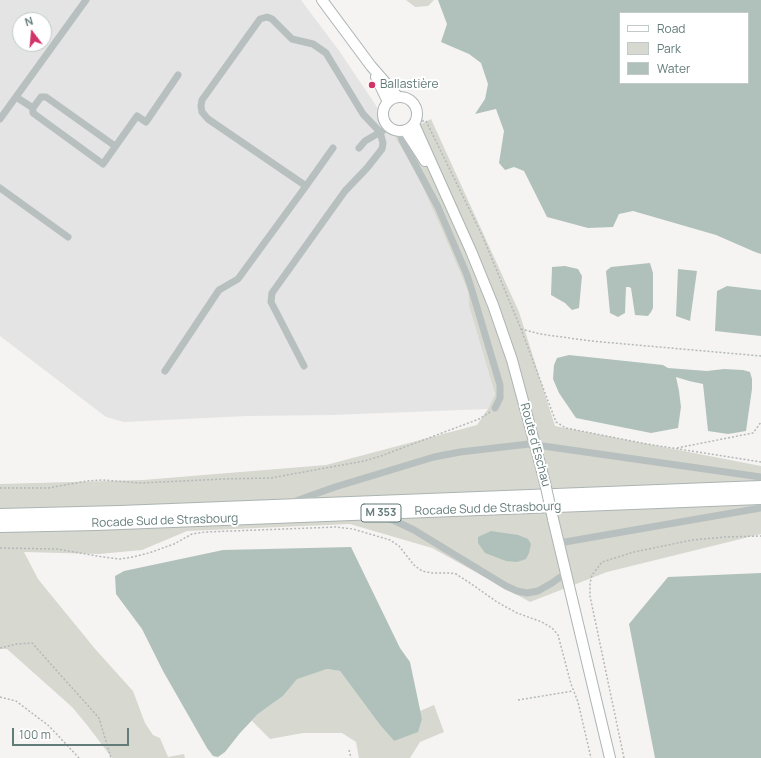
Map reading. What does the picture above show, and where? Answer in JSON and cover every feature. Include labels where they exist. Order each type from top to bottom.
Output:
[{"type":"highway","name":"Rocade Sud de Strasbourg","points":[[0,515],[120,512],[761,487]]},
{"type":"highway","name":"Rocade Sud de Strasbourg","points":[[0,526],[96,524],[761,498]]},
{"type":"main road","points":[[322,0],[371,66],[398,97]]},
{"type":"main road","points":[[371,66],[388,102]]},
{"type":"main road","points":[[398,97],[404,97],[414,103],[418,114],[409,126],[394,130],[386,123],[383,112],[388,102],[398,97]]},
{"type":"main road","name":"Route d'Eschau","points":[[409,126],[442,188],[471,251],[493,305],[512,360],[536,445],[610,758]]},
{"type":"street","points":[[0,119],[86,0]]},
{"type":"street","points":[[304,366],[271,302],[272,293],[345,191],[367,168],[382,149],[383,143],[380,132],[363,114],[326,53],[314,44],[292,39],[272,19],[267,17],[260,19],[202,100],[202,112],[208,119],[306,186]]},
{"type":"street","points":[[115,146],[46,97],[41,97],[33,108],[33,113],[103,164],[137,116],[146,122],[178,75]]},
{"type":"street","points":[[16,97],[33,108]]},
{"type":"street","points":[[409,126],[402,140],[438,206],[467,275],[473,294],[500,385],[500,398],[495,408]]},
{"type":"street","points":[[359,148],[365,141],[389,127]]},
{"type":"street","points":[[165,371],[219,290],[238,279],[333,148]]},
{"type":"street","points":[[0,188],[68,237]]},
{"type":"street","points":[[283,505],[434,456],[529,444],[761,477]]},
{"type":"street","points":[[559,543],[761,508]]},
{"type":"street","points":[[356,514],[393,520],[414,530],[506,586],[517,591],[527,593],[538,591],[566,573]]},
{"type":"path","points":[[409,126],[426,122],[482,235],[521,329],[556,422],[566,428],[647,444],[761,462]]},
{"type":"path","points":[[521,329],[540,334],[591,341],[761,356]]},
{"type":"path","points":[[0,488],[48,488],[103,480],[141,483],[271,478],[287,476],[364,461],[381,456],[479,419],[495,408]]},
{"type":"path","points":[[675,449],[752,433],[761,422]]},
{"type":"path","points":[[0,548],[57,549],[103,558],[120,559],[149,553],[174,544],[192,534],[205,532],[337,527],[353,529],[390,540],[399,546],[414,565],[422,571],[456,574],[497,602],[517,613],[542,622],[552,628],[558,635],[573,691],[578,702],[591,758]]},
{"type":"path","points":[[624,758],[590,596],[590,583],[592,575],[602,562],[634,552],[692,540],[761,536]]},
{"type":"path","points":[[0,648],[17,644],[32,643],[99,718],[111,758]]},
{"type":"path","points":[[518,700],[573,691]]},
{"type":"path","points":[[0,698],[16,701],[49,726],[79,758]]},
{"type":"path","points":[[349,750],[351,758]]},
{"type":"shaded area","points":[[0,0],[301,0],[340,52],[379,110],[415,170],[468,291],[469,306],[495,394],[488,409],[331,415],[247,416],[124,422],[106,417],[0,336]]},
{"type":"green space","points":[[406,0],[434,0],[428,6],[415,7]]},
{"type":"green space","points":[[431,119],[519,312],[555,426],[761,466],[761,534],[607,572],[530,602],[432,548],[350,524],[187,531],[142,550],[99,554],[24,552],[38,579],[96,650],[133,691],[145,723],[153,735],[160,738],[168,757],[184,754],[185,758],[112,758],[72,707],[7,649],[0,649],[0,484],[143,480],[326,465],[477,425],[488,409],[495,394],[469,306],[468,291],[415,170],[395,137]]},
{"type":"green space","points":[[327,669],[340,671],[380,725],[394,741],[422,719],[420,711],[434,705],[444,732],[420,742],[410,758],[359,758],[356,742],[342,733],[303,733],[270,739],[252,721],[258,714],[283,696],[297,678]]},
{"type":"water","points":[[438,0],[761,0],[761,254],[716,235],[633,211],[619,214],[613,227],[588,228],[547,217],[524,171],[514,167],[505,170],[499,163],[504,131],[496,109],[475,114],[485,99],[488,84],[481,63],[469,54],[441,42],[447,24]]},
{"type":"water","points":[[650,263],[653,273],[653,308],[648,316],[635,315],[631,288],[629,287],[626,287],[625,313],[618,317],[610,313],[606,271],[611,267]]},
{"type":"water","points":[[565,266],[578,269],[582,276],[579,308],[572,310],[565,303],[551,295],[552,267]]},
{"type":"water","points":[[678,269],[697,271],[690,321],[676,316]]},
{"type":"water","points":[[727,286],[761,290],[761,336],[715,331],[717,291]]},
{"type":"water","points":[[569,355],[663,365],[668,368],[707,371],[724,369],[750,372],[752,389],[746,431],[728,434],[708,431],[703,384],[676,377],[681,407],[678,428],[651,433],[576,418],[559,393],[553,379],[554,365],[557,358]]},
{"type":"water","points":[[491,531],[518,535],[528,539],[531,544],[526,559],[517,562],[506,561],[485,553],[478,543],[478,537]]},
{"type":"water","points":[[351,547],[400,648],[410,662],[422,719],[418,732],[394,741],[380,725],[340,671],[327,669],[297,679],[283,696],[258,714],[225,752],[218,757],[213,756],[163,671],[142,629],[116,594],[115,576],[124,571],[223,550]]},
{"type":"water","points":[[761,573],[761,758],[655,758],[629,624],[668,577]]},
{"type":"place","name":"Ballastière","points":[[372,85]]}]
